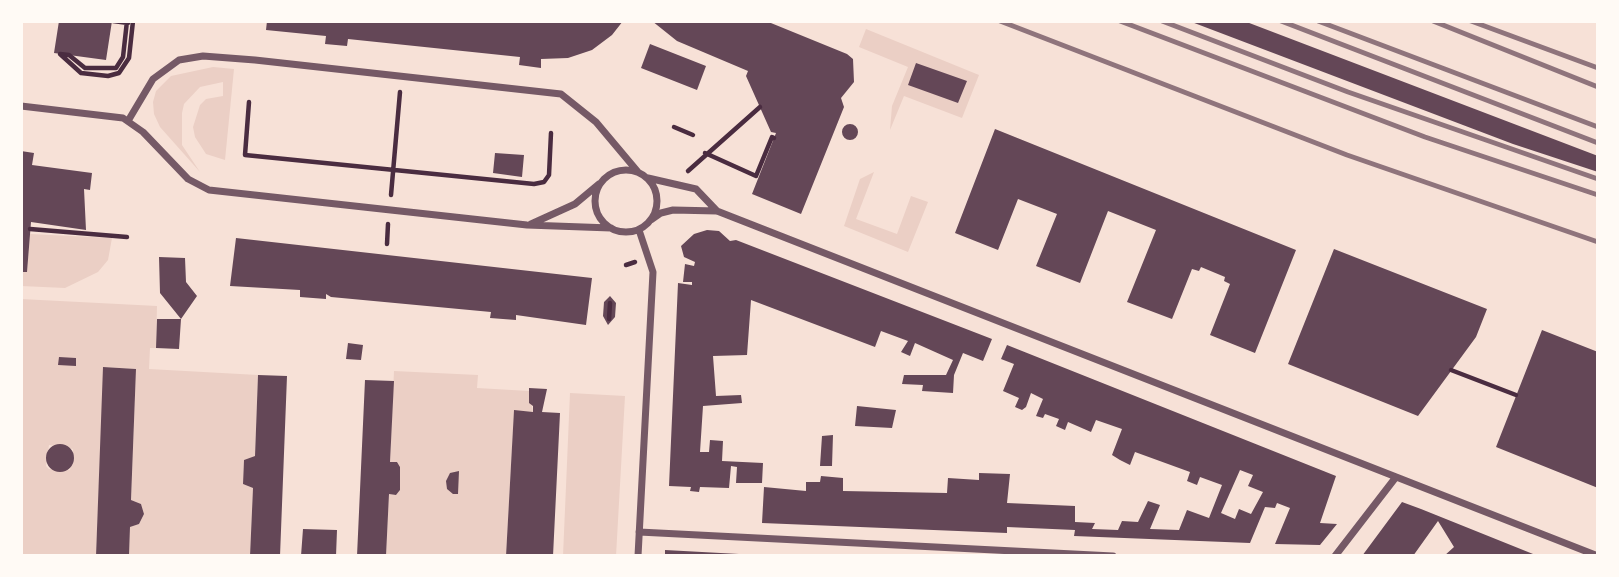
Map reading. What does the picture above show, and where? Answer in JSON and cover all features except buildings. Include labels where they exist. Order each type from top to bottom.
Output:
[{"type":"street","points":[[128,121],[159,73],[179,60],[190,57],[214,56],[561,94],[576,102],[596,122],[638,172],[647,178],[696,190],[717,211]]},
{"type":"street","points":[[21,106],[114,115],[128,121],[143,132],[188,179],[202,188],[527,225],[611,228]]},
{"type":"street","points":[[527,225],[575,204],[602,181],[621,170],[638,172]]},
{"type":"street","points":[[647,178],[657,197],[651,220]]},
{"type":"street","points":[[602,181],[595,197],[596,208],[604,222],[621,232],[639,230],[661,213],[673,210],[717,211],[1598,556]]},
{"type":"street","points":[[638,556],[653,272],[639,230]]},
{"type":"street","points":[[1335,556],[1396,477]]},
{"type":"street","points":[[639,532],[1113,556]]},
{"type":"path","points":[[83,70],[69,55],[60,54],[83,70],[108,73],[118,71],[124,65],[130,22],[113,21]]},
{"type":"path","points":[[387,244],[401,76]]},
{"type":"path","points":[[249,102],[245,155],[534,184],[544,182],[549,175],[551,133]]},
{"type":"path","points":[[687,173],[705,153],[760,107]]},
{"type":"path","points":[[674,127],[693,135]]},
{"type":"path","points":[[705,153],[756,176],[774,138]]},
{"type":"path","points":[[30,229],[127,237]]},
{"type":"path","points":[[609,318],[610,303]]},
{"type":"path","points":[[1451,370],[1516,396]]},
{"type":"shaded area","points":[[866,29],[979,75],[962,118],[904,96],[890,130],[892,106],[908,67],[859,47]]},
{"type":"shaded area","points":[[213,67],[234,69],[225,160],[206,154],[195,137],[193,127],[200,105],[206,99],[223,96],[223,82],[200,87],[184,104],[182,113],[182,145],[200,172],[160,127],[154,114],[153,102],[156,91],[171,76]]},
{"type":"shaded area","points":[[874,172],[856,219],[897,234],[911,196],[928,202],[908,252],[844,226],[860,179]]},
{"type":"shaded area","points":[[30,234],[112,238],[108,260],[98,272],[65,288],[21,286],[21,272],[27,271]]},
{"type":"shaded area","points":[[21,299],[157,306],[156,348],[150,348],[149,369],[258,375],[255,456],[244,460],[243,484],[253,488],[250,556],[129,556],[130,527],[139,524],[144,514],[141,504],[131,500],[136,369],[104,367],[96,556],[21,556]],"holes":[[[49,445],[73,449],[70,470],[49,469],[46,466]]]},
{"type":"shaded area","points":[[394,371],[478,375],[477,388],[529,391],[533,412],[514,411],[506,556],[386,556],[389,494],[396,495],[400,490],[400,467],[397,462],[390,462]]},
{"type":"shaded area","points":[[570,393],[625,396],[616,556],[563,556]]},
{"type":"railway","points":[[1000,21],[1347,155],[1598,242]]},
{"type":"railway","points":[[1120,21],[1425,137],[1598,195]]},
{"type":"railway","points":[[1162,21],[1348,92],[1598,179]]},
{"type":"railway","points":[[1281,21],[1598,143]]},
{"type":"railway","points":[[1318,21],[1598,127]]},
{"type":"railway","points":[[1433,21],[1598,87]]},
{"type":"railway","points":[[1471,21],[1598,68]]}]
